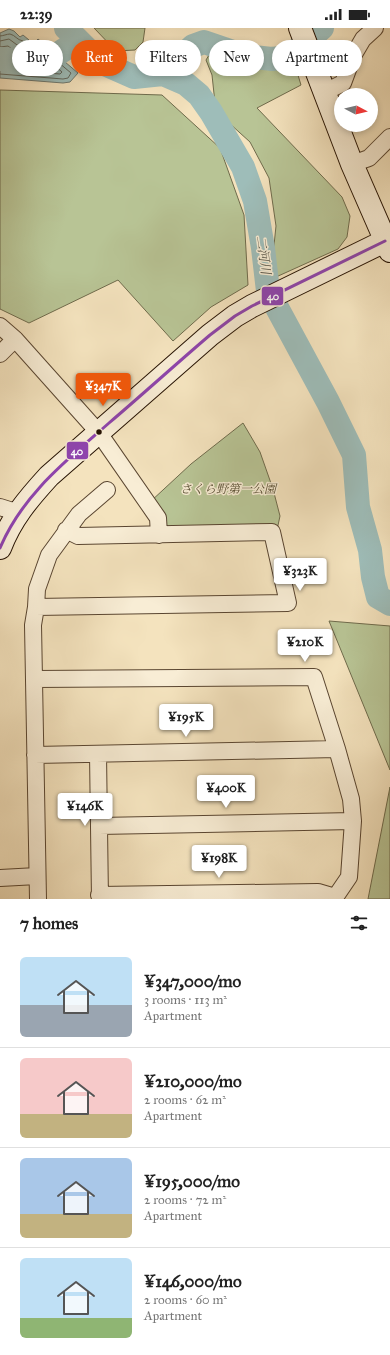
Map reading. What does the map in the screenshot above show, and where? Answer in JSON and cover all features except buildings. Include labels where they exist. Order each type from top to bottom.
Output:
[{"type":"street","points":[[325,92],[343,83],[353,56],[363,39],[375,28]]},
{"type":"street","points":[[0,548],[6,531],[9,510],[28,499],[49,476],[210,335],[235,316],[252,306],[318,274],[388,246],[352,164],[300,30]]},
{"type":"street","points":[[352,164],[369,158],[390,138]]},
{"type":"street","points":[[0,326],[15,339],[99,433],[158,518],[159,535]]},
{"type":"street","points":[[0,354],[15,339]]},
{"type":"street","points":[[38,899],[33,625],[37,589],[49,555],[66,530],[79,514],[107,490]]},
{"type":"street","points":[[36,607],[288,603],[272,532],[78,536],[66,530]]},
{"type":"street","points":[[35,679],[314,677],[351,799],[353,821],[349,877],[334,898],[318,892],[100,897],[98,754]]},
{"type":"street","points":[[35,755],[337,749]]},
{"type":"street","points":[[99,826],[353,821]]},
{"type":"street","points":[[0,878],[37,876]]},
{"type":"green space","points":[[94,28],[145,28],[143,40],[135,40],[135,50],[127,50],[127,40],[105,40]]},
{"type":"green space","points":[[209,55],[209,68],[206,60]]},
{"type":"green space","points":[[272,64],[272,76],[298,76],[301,85],[257,108],[342,197],[350,216],[347,237],[338,249],[276,277],[271,274],[276,226],[269,178],[250,142],[218,113],[215,103],[212,76],[264,76],[264,65]]},
{"type":"green space","points":[[0,90],[162,95],[220,148],[244,215],[248,285],[211,307],[173,341],[118,280],[29,323],[0,309]]},
{"type":"green space","name":"さくら野第一公園","points":[[243,423],[260,452],[273,489],[280,516],[277,530],[161,532],[150,502],[191,464]]},
{"type":"green space","points":[[329,621],[390,626],[390,770]]},
{"type":"green space","points":[[390,787],[390,899],[368,899]]},
{"type":"water","points":[[9,29],[14,31],[20,37],[23,35],[29,40],[12,40],[12,76],[63,76],[63,60],[71,67],[71,76],[75,76],[70,82],[63,83],[0,78],[0,33]]},
{"type":"waterway","name":"二河川","points":[[66,28],[100,62],[134,77],[163,74],[186,84],[199,95],[211,112],[243,167],[255,201],[268,291],[328,402],[354,455],[358,507],[370,550],[373,577],[378,597],[390,604]]},
{"type":"waterway","points":[[201,43],[204,42],[245,56],[272,59],[289,57],[322,28]]},
{"type":"waterway","points":[[0,59],[45,62],[71,46]]},
{"type":"transit line","name":"40","points":[[0,548],[21,511],[47,480],[77,451],[210,335],[235,316],[252,306],[385,241]]}]
